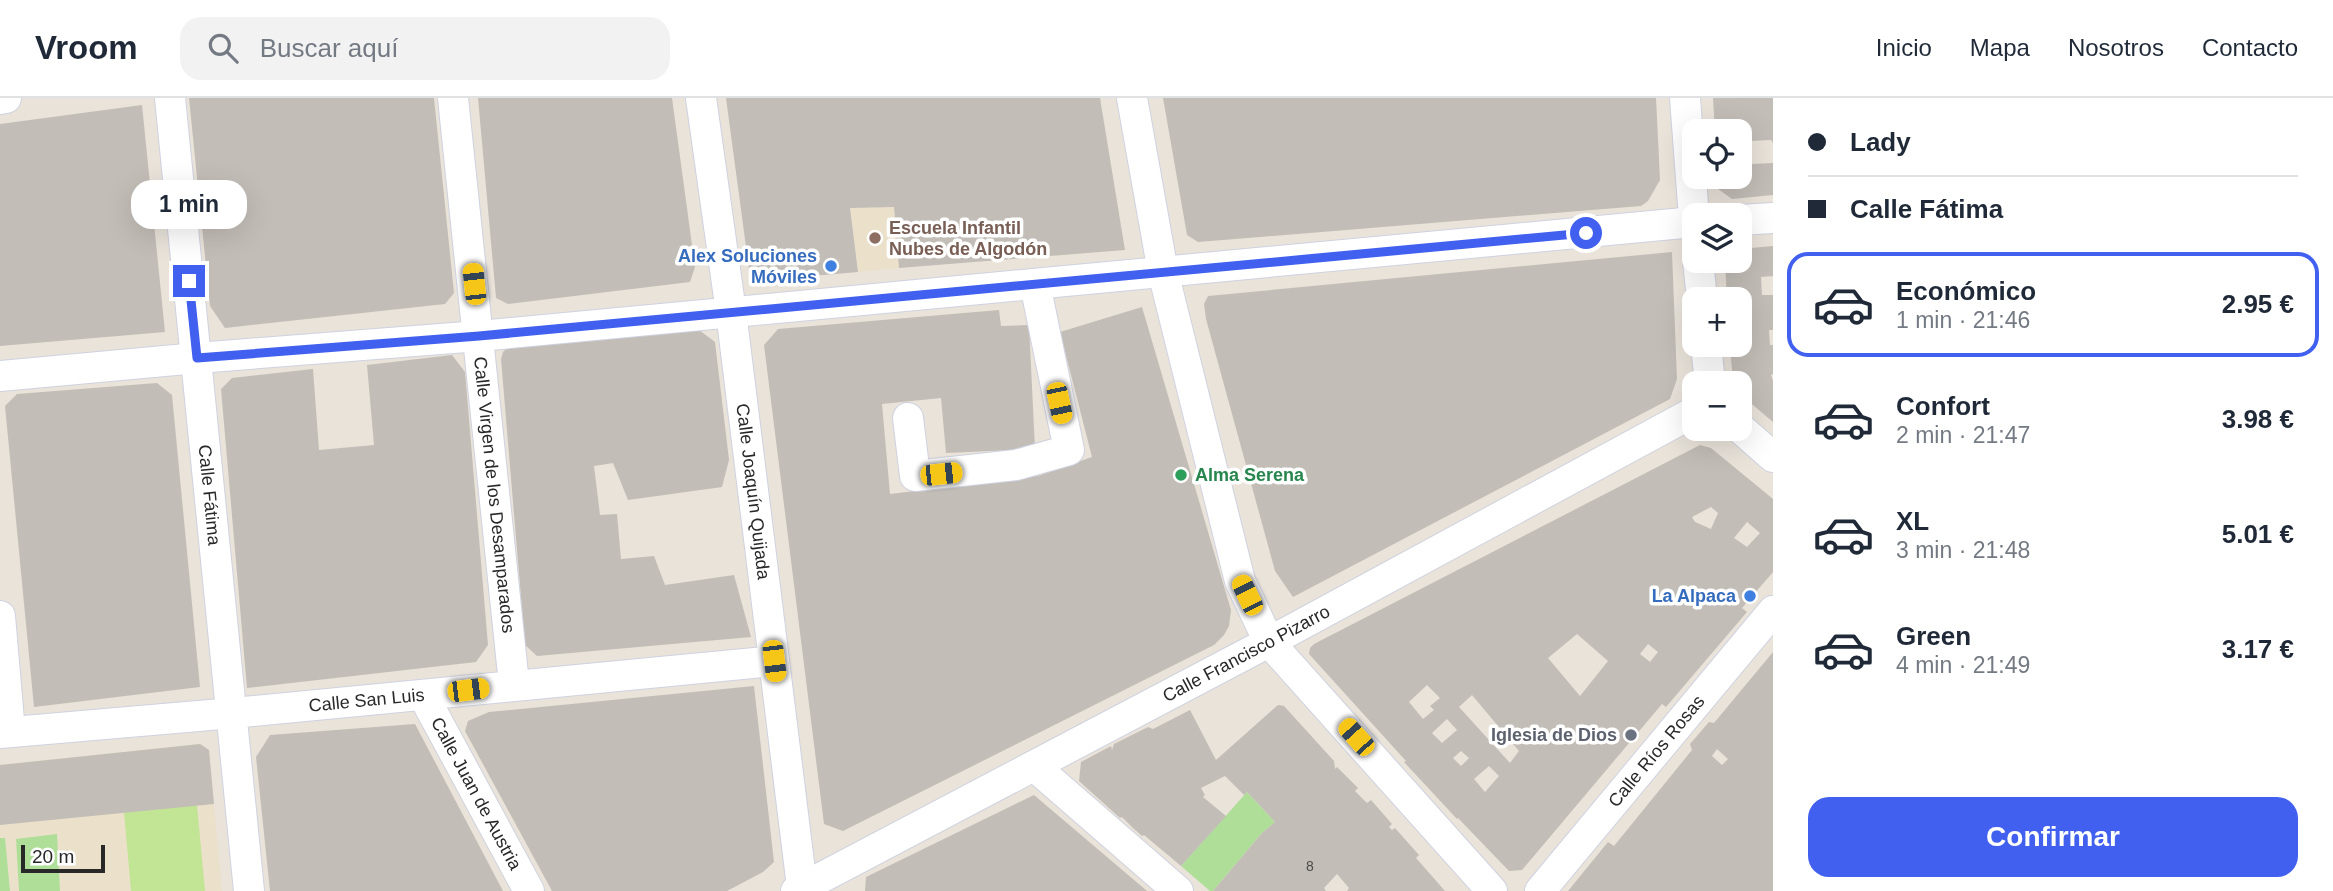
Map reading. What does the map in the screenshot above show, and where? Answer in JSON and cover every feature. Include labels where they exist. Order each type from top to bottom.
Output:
[{"type":"street","points":[[0,99],[6,98]]},
{"type":"street","name":"Calle Fátima","points":[[170,98],[249,891]]},
{"type":"street","name":"Calle Virgen de los Desamparados","points":[[453,98],[514,684]]},
{"type":"street","name":"Calle Joaquín Quijada","points":[[701,98],[731,312],[774,661],[807,888]]},
{"type":"street","points":[[1132,98],[1163,272],[1240,581],[1269,642],[1492,891]]},
{"type":"street","points":[[1685,98],[1693,203]]},
{"type":"street","points":[[1752,219],[1773,218]]},
{"type":"street","points":[[0,376],[479,336],[1682,221]]},
{"type":"street","points":[[908,418],[915,476],[1016,465],[1069,450],[1035,284]]},
{"type":"street","name":"Calle Francisco Pizarro","points":[[807,888],[1682,418]]},
{"type":"street","points":[[1752,439],[1773,457]]},
{"type":"street","name":"Calle Ríos Rosas","points":[[1540,891],[1773,611]]},
{"type":"street","points":[[0,616],[5,732]]},
{"type":"street","name":"Calle San Luis","points":[[5,732],[774,661]]},
{"type":"street","name":"Calle Juan de Austria","points":[[423,695],[529,891]]},
{"type":"street","points":[[1034,766],[1178,891]]},
{"type":"shaded area","name":"Escuela Infantil Nubes de Algodón","points":[[894,207],[899,268],[858,272],[850,208]]},
{"type":"shaded area","points":[[200,744],[209,750],[222,891],[0,891],[0,765]]},
{"type":"green space","points":[[1247,792],[1275,822],[1262,833],[1213,891],[1210,891],[1181,866]]},
{"type":"green space","points":[[197,805],[205,891],[131,891],[124,812]]},
{"type":"green space","points":[[57,834],[60,891],[19,891],[16,839]]},
{"type":"green space","points":[[0,838],[5,838],[10,891],[0,891]]},
{"type":"building","points":[[189,98],[434,98],[454,293],[445,304],[225,328],[210,306]]},
{"type":"building","points":[[478,98],[672,98],[695,267],[690,282],[508,304],[496,298]]},
{"type":"building","points":[[726,98],[1100,98],[1125,250],[899,268],[894,207],[850,208],[858,272],[766,280],[749,269]]},
{"type":"building","points":[[1163,98],[1656,98],[1660,180],[1648,201],[1641,206],[1198,242],[1187,235]]},
{"type":"building","points":[[1713,98],[1773,98],[1773,143],[1771,140],[1752,141],[1752,119],[1714,119]]},
{"type":"building","points":[[142,105],[165,332],[0,346],[0,124]]},
{"type":"building","points":[[1773,163],[1773,195],[1732,199],[1718,189],[1752,189],[1752,164]]},
{"type":"building","points":[[1773,246],[1773,276],[1761,277],[1762,295],[1773,295],[1773,330],[1769,330],[1770,345],[1773,345],[1773,422],[1752,404],[1752,371],[1732,371],[1731,357],[1752,357],[1752,287],[1726,287],[1726,273],[1752,273],[1752,248]]},
{"type":"building","points":[[1672,252],[1677,379],[1670,399],[1293,597],[1275,571],[1206,319],[1204,304],[1208,296]]},
{"type":"building","points":[[1142,307],[1231,610],[1229,626],[1224,635],[1214,645],[843,831],[824,824],[764,345],[778,329],[999,310],[1001,326],[1029,325],[1035,449],[946,453],[941,398],[882,404],[890,494],[1038,476],[1092,457],[1060,332]]},
{"type":"building","points":[[699,330],[715,342],[729,460],[722,487],[628,500],[613,463],[594,466],[600,515],[617,514],[621,559],[654,556],[665,585],[734,575],[751,637],[537,656],[525,645],[501,359],[503,352],[507,348]]},
{"type":"building","points":[[452,355],[465,372],[488,645],[476,662],[247,688],[221,389],[232,378],[313,369],[319,450],[374,445],[367,365]]},
{"type":"building","points":[[157,383],[172,395],[200,687],[34,707],[5,406],[17,394]]},
{"type":"building","points":[[1700,445],[1711,448],[1773,499],[1773,572],[1742,608],[1747,612],[1666,707],[1662,704],[1522,870],[1509,871],[1404,762],[1406,761],[1309,654],[1314,644]],"holes":[[[1711,507],[1718,513],[1711,529],[1695,522],[1692,517]],[[1747,522],[1760,533],[1747,547],[1734,538]],[[1577,634],[1608,661],[1580,696],[1548,658]],[[1648,644],[1658,652],[1650,662],[1640,654]],[[1427,685],[1440,698],[1430,706],[1434,710],[1423,719],[1409,702]],[[1472,695],[1519,751],[1510,763],[1459,707]],[[1447,719],[1457,730],[1442,743],[1432,733]],[[1461,751],[1469,758],[1461,766],[1453,758]],[[1489,766],[1499,776],[1485,792],[1474,779]]]},
{"type":"building","points":[[1773,652],[1773,891],[1568,891],[1608,842],[1614,846],[1692,750],[1690,744],[1709,722],[1714,723]],"holes":[[[1717,749],[1728,759],[1722,765],[1712,756]]]},
{"type":"building","points":[[754,686],[774,862],[763,872],[727,891],[552,891],[465,731],[468,721],[489,712]]},
{"type":"building","points":[[1278,705],[1284,706],[1334,761],[1335,769],[1337,767],[1358,788],[1355,791],[1367,803],[1371,800],[1392,824],[1389,827],[1392,830],[1395,828],[1419,855],[1416,858],[1445,891],[1347,891],[1349,888],[1337,874],[1324,888],[1326,891],[1213,891],[1262,833],[1275,822],[1247,792],[1244,795],[1225,776],[1201,788],[1205,795],[1203,797],[1226,816],[1181,866],[1120,818],[1079,781],[1081,762],[1111,746],[1112,750],[1114,744],[1148,727],[1153,729],[1190,710],[1216,760]]},
{"type":"building","points":[[415,724],[503,891],[270,891],[256,757],[270,735]]},
{"type":"building","points":[[200,744],[209,750],[214,804],[0,825],[0,765]]},
{"type":"building","points":[[1034,795],[1147,891],[865,891],[866,877]]},
{"type":"place","name":"Escuela Infantil Nubes de Algodón","points":[[875,238]]},
{"type":"place","name":"Alex Soluciones Móviles","points":[[831,266]]},
{"type":"place","name":"Alma Serena","points":[[1181,475]]},
{"type":"place","name":"La Alpaca","points":[[1750,596]]},
{"type":"place","name":"Iglesia de Dios","points":[[1631,735]]},
{"type":"route","points":[[189,281],[197,358],[479,336],[1586,233]]}]
